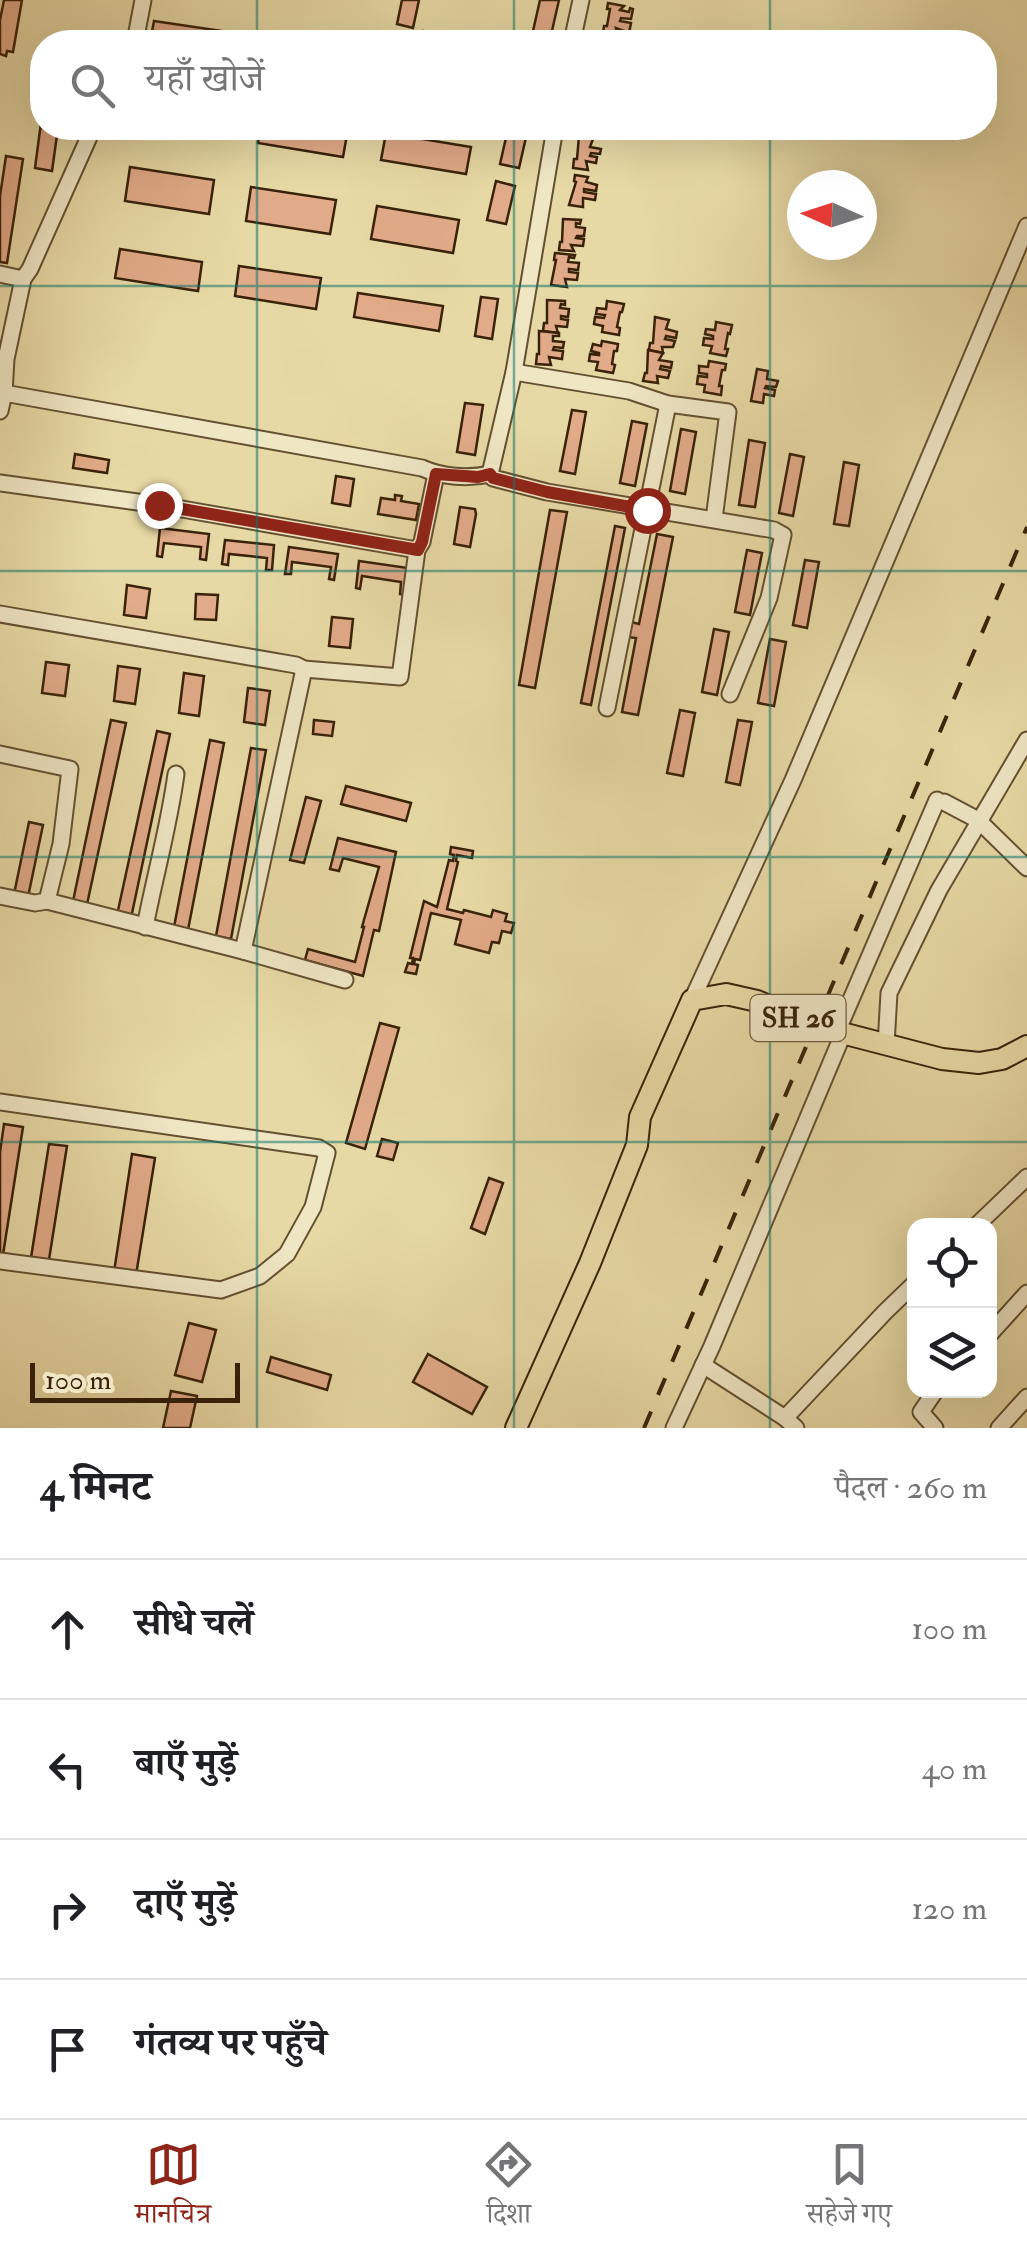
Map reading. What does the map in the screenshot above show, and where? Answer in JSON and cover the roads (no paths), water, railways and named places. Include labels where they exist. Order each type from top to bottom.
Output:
[{"type":"main road","name":"SH 26","points":[[692,1000],[726,994],[757,1001],[815,1026],[942,1059],[979,1063],[1002,1059],[1027,1046]]},
{"type":"main road","points":[[516,1428],[590,1263],[637,1144],[640,1118],[692,1000]]},
{"type":"main road","points":[[503,1428],[559,1303],[629,1127],[640,1118]]},
{"type":"street","points":[[137,30],[142,0]]},
{"type":"street","points":[[575,30],[581,0]]},
{"type":"street","points":[[0,411],[6,358],[23,279],[88,140]]},
{"type":"street","points":[[490,474],[514,372],[554,140]]},
{"type":"street","points":[[692,1000],[793,780],[1027,226]]},
{"type":"street","points":[[0,274],[23,279]]},
{"type":"street","points":[[514,372],[629,391],[668,404],[728,412],[714,519]]},
{"type":"street","points":[[4,393],[422,468],[436,474],[490,474]]},
{"type":"street","points":[[607,708],[668,404]]},
{"type":"street","points":[[0,614],[304,669],[400,678],[418,550],[436,474]]},
{"type":"street","points":[[490,474],[547,492],[784,534],[769,598],[730,694]]},
{"type":"street","points":[[0,483],[159,505],[418,550]]},
{"type":"street","points":[[243,951],[304,669]]},
{"type":"street","points":[[886,1044],[889,992],[938,890],[1027,740]]},
{"type":"street","points":[[0,754],[70,770],[61,844],[47,902]]},
{"type":"street","points":[[144,927],[170,819],[176,774]]},
{"type":"street","points":[[674,1428],[941,801],[978,820],[1027,868]]},
{"type":"street","points":[[0,896],[47,902],[345,980]]},
{"type":"street","points":[[0,1102],[319,1148],[327,1153],[312,1207],[287,1254],[260,1276],[221,1290],[0,1261]]},
{"type":"street","points":[[984,1218],[1027,1177]]},
{"type":"street","points":[[703,1365],[791,1423],[907,1291]]},
{"type":"street","points":[[997,1326],[1027,1293]]},
{"type":"street","points":[[1000,1428],[1027,1397]]},
{"type":"street","points":[[931,1398],[921,1412],[935,1428]]},
{"type":"railway","points":[[644,1428],[1027,527]]}]
